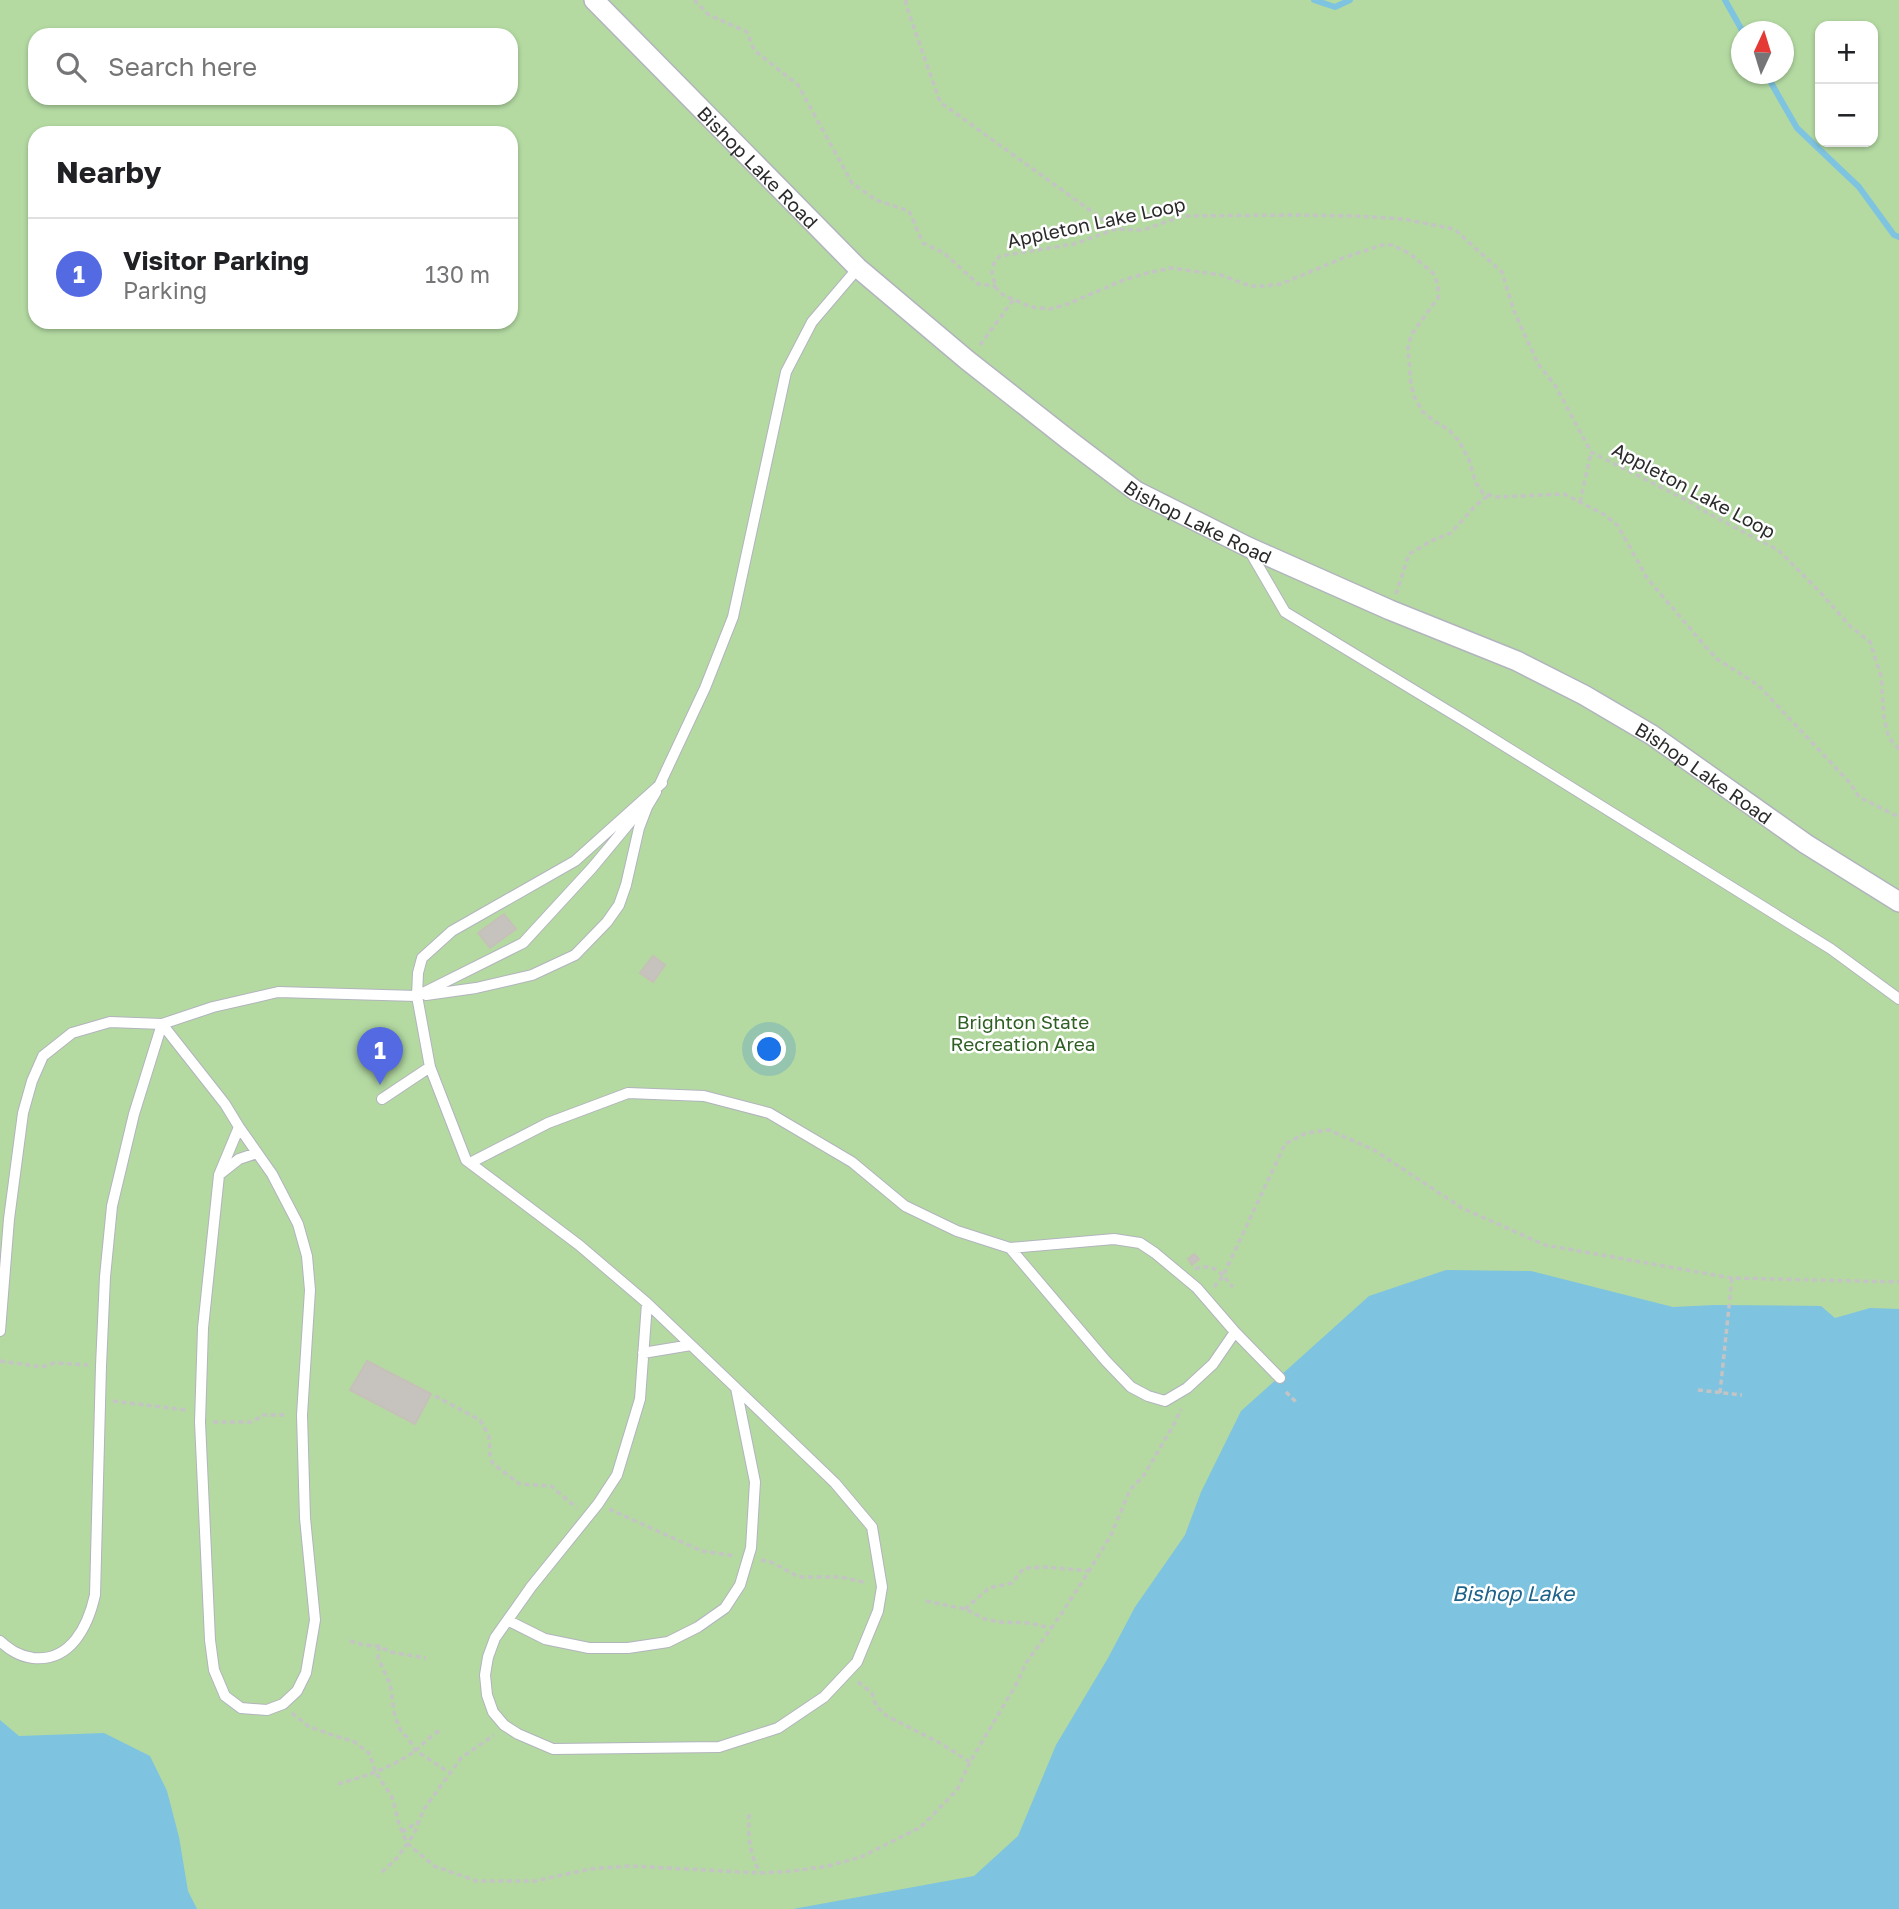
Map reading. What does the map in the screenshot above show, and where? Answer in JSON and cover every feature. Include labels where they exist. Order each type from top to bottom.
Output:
[{"type":"street","name":"Bishop Lake Road","points":[[594,0],[858,268],[967,360],[1136,491],[1248,547],[1390,610],[1517,661],[1584,695],[1652,735],[1805,844],[1899,902]]},
{"type":"lane","points":[[0,1331],[9,1219],[23,1113],[32,1081],[43,1056],[72,1033],[110,1022],[162,1024],[213,1007],[278,992],[417,996],[476,988],[532,975],[575,955],[607,922],[619,905],[626,885],[639,828],[647,807],[662,783],[705,688],[733,617],[786,372],[812,323],[858,268]]},
{"type":"lane","points":[[1248,547],[1285,612],[1831,948],[1899,999]]},
{"type":"lane","points":[[417,996],[523,943],[592,868],[662,783]]},
{"type":"lane","points":[[647,1303],[640,1399],[617,1475],[598,1504],[531,1587],[495,1638],[488,1657],[485,1675],[487,1695],[493,1712],[504,1725],[518,1734],[553,1749],[719,1747],[778,1728],[824,1697],[857,1662],[878,1611],[882,1587],[872,1527],[835,1483],[647,1303],[579,1245],[466,1160],[430,1067],[417,996],[422,958],[452,931],[575,861],[662,783]]},
{"type":"lane","points":[[162,1024],[225,1104],[272,1174],[298,1224],[307,1256],[310,1290],[302,1415],[305,1518],[315,1620],[306,1673],[297,1691],[283,1704],[267,1710],[241,1708],[225,1696],[214,1670],[209,1640],[200,1417],[203,1328],[219,1175],[239,1127]]},
{"type":"lane","points":[[0,1641],[22,1656],[42,1659],[61,1654],[75,1642],[88,1619],[95,1595],[101,1366],[112,1206],[134,1114],[162,1024]]},
{"type":"lane","points":[[382,1099],[430,1067]]},
{"type":"lane","points":[[470,1163],[548,1122],[628,1093],[704,1096],[769,1113],[852,1162],[905,1206],[957,1231],[1010,1248],[1114,1239],[1140,1243],[1197,1289],[1280,1378]]},
{"type":"lane","points":[[219,1175],[239,1159],[257,1153]]},
{"type":"lane","points":[[1010,1248],[1107,1362],[1131,1387],[1147,1396],[1165,1401],[1187,1388],[1213,1364],[1235,1332]]},
{"type":"lane","points":[[643,1353],[691,1345]]},
{"type":"lane","points":[[509,1621],[545,1639],[589,1648],[628,1648],[668,1643],[725,1608],[740,1586],[749,1558],[755,1482],[736,1388]]},
{"type":"path","points":[[694,0],[709,15],[747,32],[754,50],[799,85],[852,183],[876,200],[909,211],[923,243],[944,253],[978,284],[996,286],[1003,295],[1031,307],[1050,309],[1065,305],[1124,280],[1171,268],[1221,275],[1250,286],[1265,286],[1280,284],[1382,245],[1409,253],[1433,273],[1438,285],[1438,298],[1411,335],[1408,348],[1414,396],[1422,411],[1449,430],[1459,441],[1469,460],[1476,483],[1483,493],[1496,497],[1564,494],[1605,515],[1618,526],[1647,578],[1717,659],[1758,685],[1850,783],[1859,797],[1899,817]]},
{"type":"path","points":[[906,0],[905,5],[940,102],[1116,229]]},
{"type":"path","name":"Appleton Lake Loop","points":[[996,286],[992,273],[994,263],[1000,256],[1074,244],[1116,229],[1143,230],[1182,216],[1282,215],[1402,219],[1454,229],[1502,272],[1514,312],[1538,364],[1555,385],[1591,452],[1778,550],[1850,626],[1870,642],[1881,676],[1888,734],[1899,748]]},
{"type":"path","points":[[967,360],[988,337],[1014,299]]},
{"type":"path","points":[[1580,502],[1591,452]]},
{"type":"path","points":[[1390,610],[1409,554],[1451,533],[1476,505],[1488,496]]},
{"type":"path","points":[[1205,1297],[1223,1276],[1284,1144],[1306,1133],[1329,1130],[1374,1150],[1461,1208],[1545,1245],[1732,1278],[1899,1282]]},
{"type":"path","points":[[1192,1270],[1208,1266],[1215,1268],[1233,1287]]},
{"type":"path","points":[[1720,1393],[1732,1278]]},
{"type":"path","points":[[0,1361],[42,1367],[54,1363],[101,1366]]},
{"type":"path","points":[[1698,1390],[1742,1395]]},
{"type":"path","points":[[435,1396],[481,1420],[489,1436],[493,1464],[520,1484],[551,1486],[586,1517]]},
{"type":"path","points":[[101,1400],[200,1417],[251,1422],[264,1415],[302,1415]]},
{"type":"path","points":[[965,1609],[989,1588],[1012,1583],[1024,1569],[1047,1567],[1089,1571]]},
{"type":"path","points":[[926,1601],[965,1609],[985,1619],[1051,1628]]},
{"type":"path","points":[[350,1641],[426,1658]]},
{"type":"path","points":[[379,1646],[378,1658],[390,1684],[395,1717],[401,1731],[415,1751],[450,1773]]},
{"type":"path","points":[[845,1674],[872,1693],[876,1706],[887,1716],[933,1739],[970,1762]]},
{"type":"path","points":[[382,1872],[397,1858],[414,1834],[424,1809],[461,1758],[488,1740],[504,1725]]},
{"type":"path","points":[[338,1784],[376,1773],[415,1751],[440,1730]]},
{"type":"path","points":[[749,1814],[750,1851],[760,1873]]},
{"type":"path","points":[[402,1832],[418,1822]]},
{"type":"green space","name":"Brighton State Recreation Area","points":[[0,0],[1899,0],[1899,1909],[0,1909]]},
{"type":"water","name":"Bishop Lake","points":[[1446,1270],[1531,1271],[1673,1307],[1821,1306],[1835,1318],[1870,1308],[1899,1309],[1899,1909],[793,1909],[974,1876],[1018,1836],[1056,1745],[1135,1607],[1185,1535],[1201,1492],[1241,1411],[1369,1296]]},
{"type":"water","points":[[0,1720],[19,1736],[104,1733],[150,1756],[167,1791],[179,1837],[188,1891],[197,1909],[0,1909]]},
{"type":"building","points":[[504,914],[516,929],[490,948],[478,933]]},
{"type":"building","points":[[653,956],[665,965],[653,982],[640,973]]},
{"type":"building","points":[[1194,1254],[1199,1259],[1192,1265],[1188,1259]]},
{"type":"building","points":[[367,1361],[431,1394],[415,1424],[350,1390]]},
{"type":"waterway","points":[[1314,0],[1335,7],[1350,0]]},
{"type":"waterway","points":[[1725,0],[1737,21]]},
{"type":"waterway","points":[[1772,84],[1797,128],[1859,187],[1894,235],[1899,237]]},
{"type":"place","name":"Visitor Parking","points":[[380,1085]]}]
